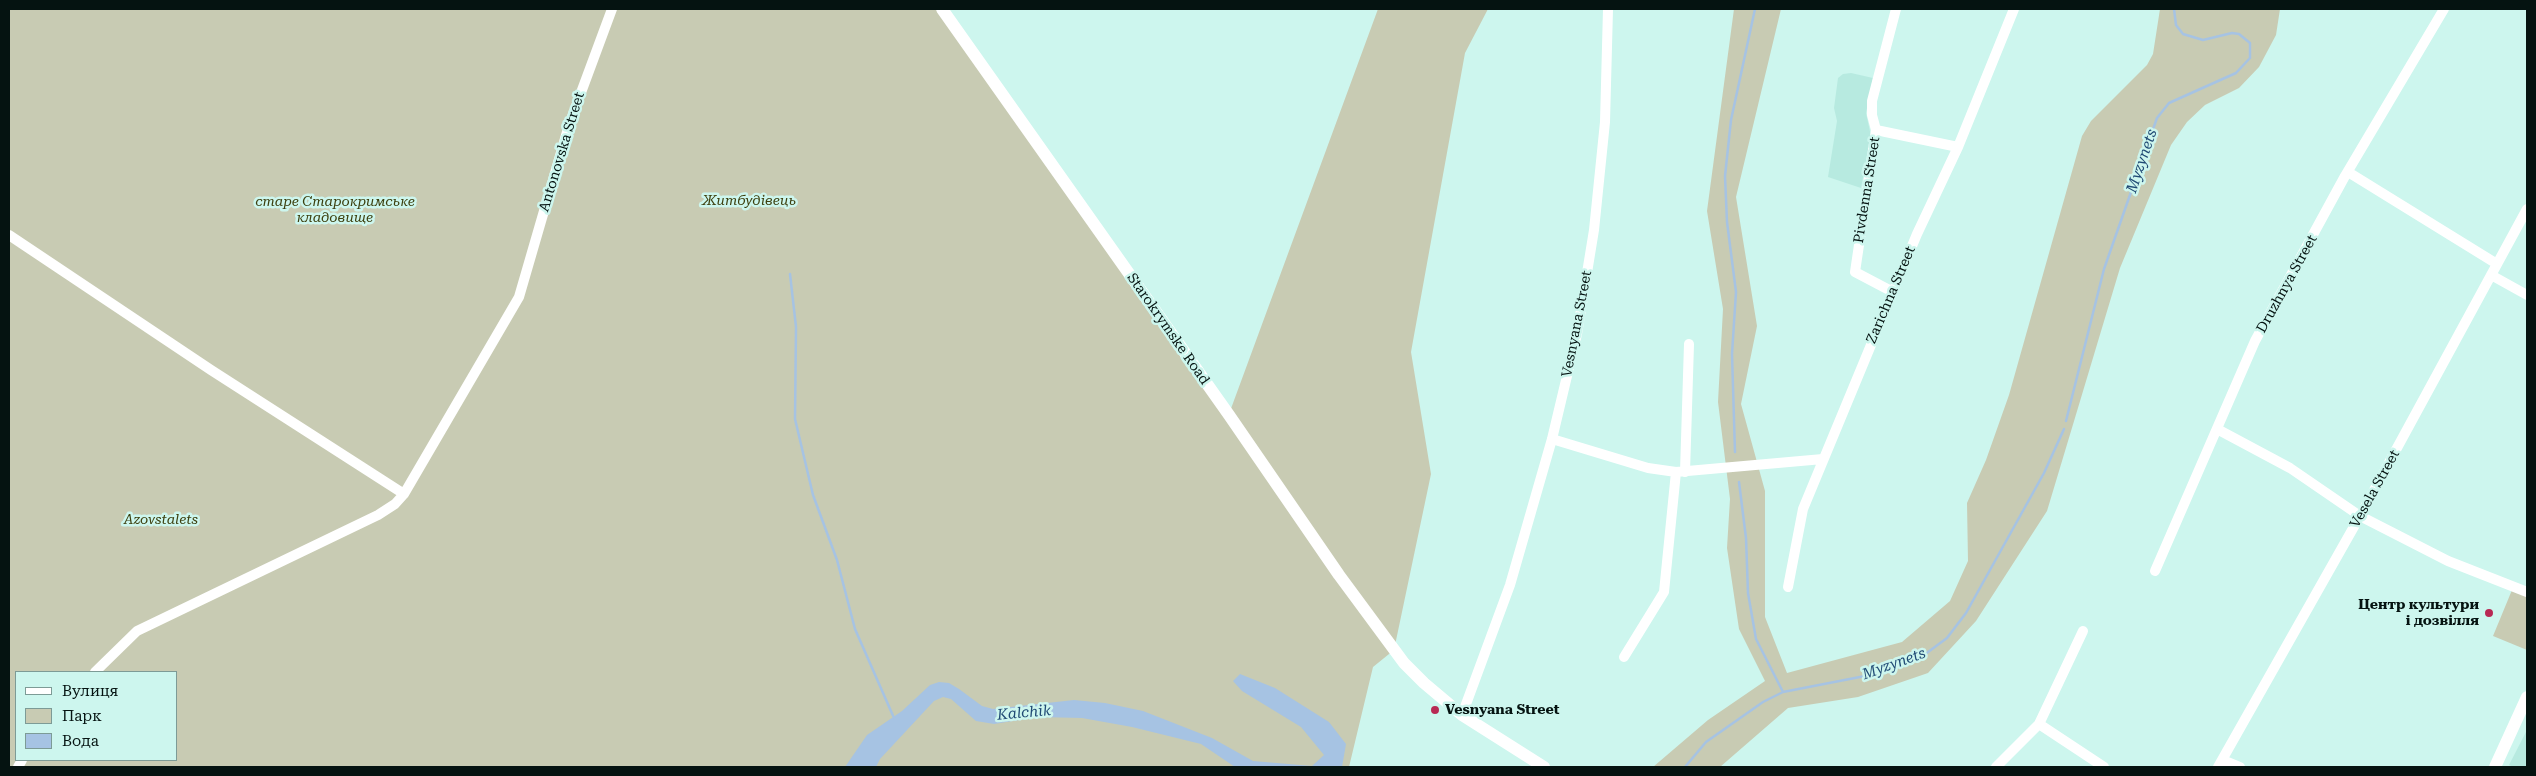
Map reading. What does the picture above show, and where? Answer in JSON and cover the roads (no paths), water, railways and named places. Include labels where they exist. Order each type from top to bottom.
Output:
[{"type":"street","name":"Antonovska Street","points":[[96,671],[137,631],[378,515],[395,504],[404,494],[519,297],[568,125],[612,9]]},
{"type":"street","name":"Starokrymske Road","points":[[942,9],[1229,415],[1339,575],[1394,650],[1424,683],[1462,715],[1544,767]]},
{"type":"street","name":"Vesnyana Street","points":[[1462,715],[1510,585],[1552,440],[1576,334],[1594,230],[1605,122],[1608,9]]},
{"type":"street","name":"Pivdenna Street","points":[[1892,292],[1855,272],[1876,130],[1872,115],[1872,101],[1896,9]]},
{"type":"street","name":"Zarichna Street","points":[[1788,587],[1802,509],[1916,234],[1958,147],[2014,9]]},
{"type":"street","name":"Druzhnya Street","points":[[2155,571],[2255,342],[2348,172],[2444,9]]},
{"type":"street","points":[[1876,130],[1958,147]]},
{"type":"street","points":[[2348,172],[2497,264]]},
{"type":"street","name":"Vesela Street","points":[[2220,763],[2360,516],[2527,208]]},
{"type":"street","points":[[9,235],[212,370],[404,494]]},
{"type":"street","points":[[2492,275],[2527,295]]},
{"type":"street","points":[[1624,657],[1664,592],[1681,472],[1688,344]]},
{"type":"street","points":[[2217,429],[2290,468],[2360,516],[2448,561],[2527,592]]},
{"type":"street","points":[[1552,440],[1648,468],[1681,472],[1823,459]]},
{"type":"street","points":[[1996,767],[2039,724],[2083,632]]},
{"type":"street","points":[[2495,767],[2527,697]]},
{"type":"street","points":[[2039,724],[2104,767]]},
{"type":"street","points":[[2220,763],[2240,767]]},
{"type":"water","name":"Kalchik","points":[[1240,674],[1275,688],[1329,722],[1346,744],[1342,767],[1235,767],[1201,744],[1132,727],[1082,718],[1038,717],[994,724],[976,721],[951,699],[943,697],[934,701],[880,759],[876,767],[845,767],[867,735],[902,711],[930,685],[939,682],[949,683],[982,706],[993,709],[1074,700],[1105,703],[1143,711],[1212,738],[1253,761],[1312,766],[1324,755],[1301,727],[1242,691],[1233,681]]},
{"type":"waterway","points":[[1735,452],[1732,354],[1736,292],[1727,222],[1725,176],[1731,120],[1755,9]]},
{"type":"waterway","name":"Myzynets","points":[[2066,421],[2104,269],[2157,118],[2169,103],[2236,73],[2250,58],[2250,43],[2239,34],[2232,33],[2203,40],[2183,34],[2176,25],[2174,9]]},
{"type":"waterway","points":[[790,274],[796,327],[795,419],[813,495],[837,560],[855,629],[894,718]]},
{"type":"waterway","name":"Myzynets","points":[[1685,767],[1706,742],[1763,702],[1783,692],[1865,676],[1924,655],[1947,638],[1966,613],[2044,473],[2064,429]]},
{"type":"waterway","points":[[1739,482],[1746,538],[1748,593],[1756,639],[1783,692]]},
{"type":"place","name":"Центр культури і дозвілля","points":[[2489,613]]},
{"type":"place","name":"Vesnyana Street","points":[[1435,710]]},
{"type":"park label","name":"Житбудівець","points":[[749,201]]},
{"type":"park label","name":"старе Старокримське кладовище","points":[[335,210]]},
{"type":"park label","name":"Azovstalets","points":[[161,520]]}]
